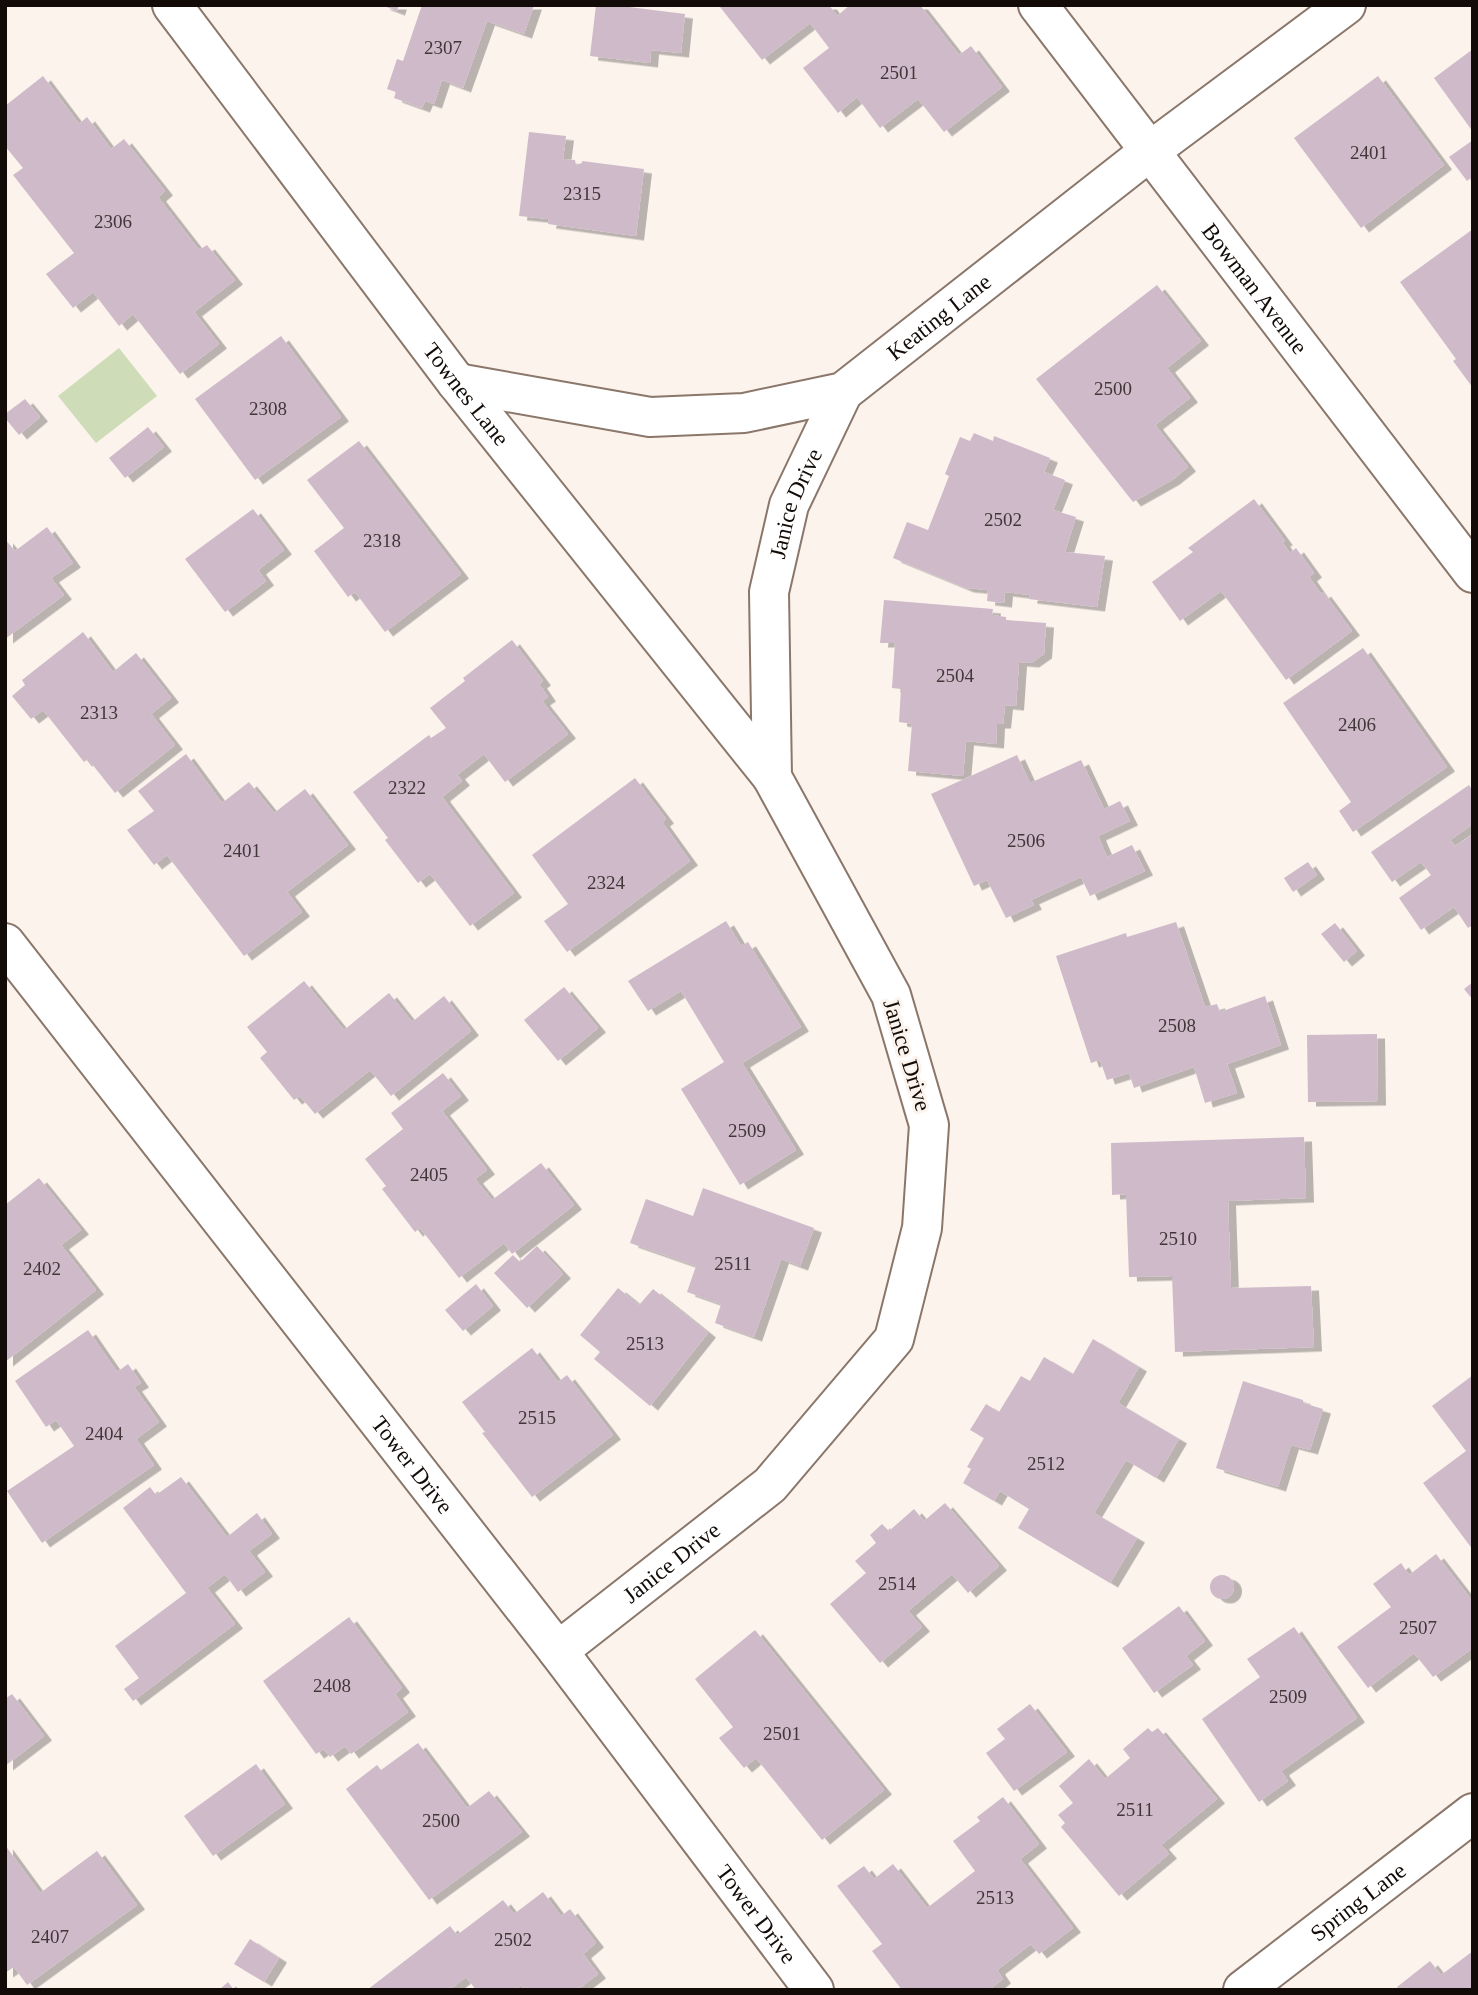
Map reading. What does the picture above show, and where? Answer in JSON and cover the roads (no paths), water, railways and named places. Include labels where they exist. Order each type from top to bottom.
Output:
[{"type":"street","name":"Townes Lane","points":[[172,5],[457,383],[772,777]]},
{"type":"street","name":"Bowman Avenue","points":[[1038,5],[1473,573]]},
{"type":"street","name":"Keating Lane","points":[[457,383],[650,417],[744,413],[843,392],[1150,151],[1346,5]]},
{"type":"street","name":"Janice Drive","points":[[558,1651],[759,1493],[779,1474],[894,1339],[922,1228],[929,1125],[891,995],[772,777],[769,592],[789,505],[843,392]]},
{"type":"street","name":"Tower Drive","points":[[5,943],[558,1651],[814,1990]]},
{"type":"street","name":"Spring Lane","points":[[1243,1990],[1473,1813]]}]
